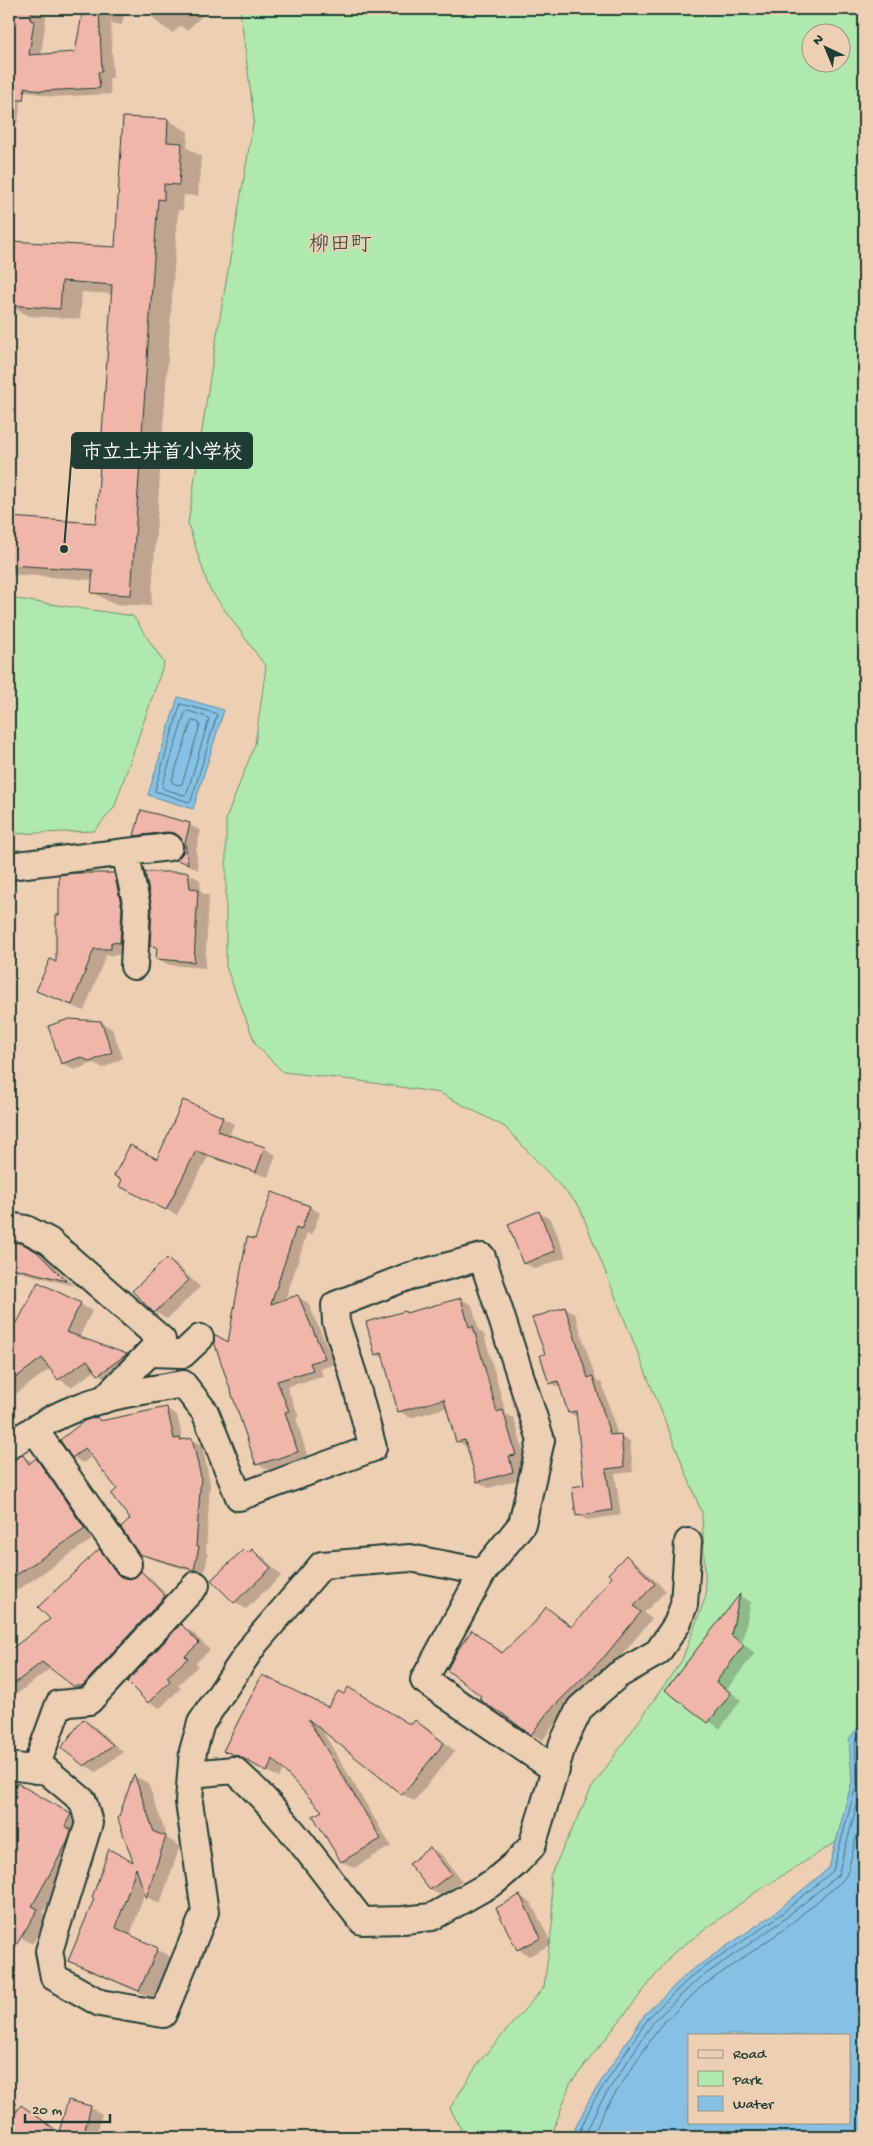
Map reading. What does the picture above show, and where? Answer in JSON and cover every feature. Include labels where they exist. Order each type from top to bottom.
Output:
[{"type":"street","points":[[9,866],[169,847]]},
{"type":"street","points":[[125,852],[137,907],[134,966]]},
{"type":"street","points":[[9,1226],[26,1230],[49,1241],[162,1340],[102,1401]]},
{"type":"street","points":[[9,1446],[34,1429],[82,1406],[183,1384],[205,1412],[239,1497],[373,1448],[353,1374],[336,1322],[335,1305],[407,1277],[482,1257],[541,1440],[522,1524],[483,1572],[424,1680],[556,1770]]},
{"type":"street","points":[[149,1353],[183,1354],[200,1338]]},
{"type":"street","points":[[34,1429],[128,1564]]},
{"type":"street","points":[[192,1774],[234,1770],[261,1796],[362,1920],[403,1920],[432,1917],[485,1887],[515,1864],[532,1846],[563,1744],[580,1708],[618,1674],[658,1652],[677,1624],[685,1597],[688,1542]]},
{"type":"street","points":[[9,1766],[46,1772],[84,1801],[89,1823],[49,1951],[54,1977],[100,2003],[163,2014],[205,1912],[189,1802],[193,1751],[201,1723],[255,1643],[322,1565],[410,1558],[483,1572]]},
{"type":"street","points":[[35,1770],[59,1704],[89,1701],[196,1585]]},
{"type":"green space","points":[[240,9],[864,9],[864,1828],[841,1839],[756,1892],[673,1953],[570,2084],[551,2137],[465,2137],[450,2108],[479,2062],[544,1987],[553,1918],[550,1876],[591,1789],[682,1660],[706,1596],[702,1513],[579,1206],[505,1127],[440,1093],[283,1072],[256,1045],[226,967],[226,819],[255,744],[266,667],[209,588],[188,524],[212,364],[254,119]]},
{"type":"green space","points":[[9,598],[133,616],[164,663],[114,808],[94,831],[9,834]]},
{"type":"water","points":[[178,697],[224,710],[193,809],[148,795]]},
{"type":"water","points":[[864,1720],[864,2137],[571,2137],[589,2100],[645,2014],[689,1972],[772,1915],[829,1868],[852,1781],[849,1739]]},
{"type":"building","points":[[9,9],[32,9],[30,20],[34,21],[29,55],[75,52],[83,9],[99,9],[102,72],[98,72],[100,88],[40,91],[25,87],[23,100],[9,99]]},
{"type":"building","points":[[123,117],[168,119],[167,142],[182,143],[179,185],[164,184],[164,200],[158,199],[131,595],[91,593],[93,570],[9,565],[9,517],[96,523],[112,285],[62,281],[60,309],[9,305],[9,241],[115,247]]},
{"type":"building","points":[[141,810],[190,823],[185,843],[188,864],[176,860],[183,853],[184,846],[181,838],[175,833],[167,832],[134,836]]},
{"type":"building","points":[[145,872],[188,872],[190,888],[198,889],[194,962],[156,959],[157,947],[150,946],[152,908]]},
{"type":"building","points":[[114,873],[122,908],[120,943],[111,942],[111,949],[94,949],[72,1005],[36,991],[50,959],[56,962],[56,915],[59,915],[59,875]]},
{"type":"building","points":[[69,1019],[101,1021],[112,1052],[90,1062],[81,1057],[61,1064],[48,1026]]},
{"type":"building","points":[[183,1100],[223,1117],[217,1131],[265,1147],[256,1172],[196,1151],[166,1210],[119,1186],[122,1180],[114,1176],[130,1145],[157,1159]]},
{"type":"building","points":[[272,1192],[310,1206],[301,1230],[296,1228],[271,1304],[298,1295],[325,1358],[310,1363],[313,1370],[277,1381],[289,1411],[285,1412],[298,1452],[256,1465],[214,1342],[214,1334],[228,1342],[247,1237],[255,1239]]},
{"type":"building","points":[[539,1211],[555,1251],[523,1264],[508,1224]]},
{"type":"building","points":[[9,1241],[23,1244],[37,1252],[66,1281],[9,1267]]},
{"type":"building","points":[[167,1258],[189,1280],[154,1313],[132,1291]]},
{"type":"building","points":[[38,1282],[81,1303],[66,1332],[127,1354],[98,1375],[87,1360],[58,1380],[42,1358],[9,1383],[9,1318],[17,1323]]},
{"type":"building","points":[[461,1298],[469,1327],[473,1326],[497,1412],[503,1410],[516,1455],[509,1456],[513,1472],[477,1482],[465,1440],[456,1442],[444,1399],[398,1412],[382,1353],[375,1355],[366,1322]]},
{"type":"building","points":[[565,1307],[588,1378],[593,1376],[610,1435],[621,1434],[624,1467],[606,1469],[612,1510],[576,1516],[572,1487],[584,1485],[576,1411],[568,1413],[558,1381],[549,1384],[540,1355],[545,1354],[532,1318]]},
{"type":"building","points":[[167,1407],[174,1439],[192,1438],[201,1477],[196,1546],[199,1547],[194,1570],[139,1554],[121,1528],[130,1519],[111,1494],[117,1489],[85,1448],[72,1458],[60,1440],[84,1421],[97,1417],[100,1421]]},
{"type":"building","points":[[23,1455],[29,1464],[36,1458],[85,1529],[9,1580],[9,1461]]},
{"type":"building","points":[[99,1549],[121,1577],[130,1579],[136,1577],[141,1571],[165,1596],[82,1686],[73,1686],[42,1662],[9,1688],[9,1651],[50,1619],[38,1607]]},
{"type":"building","points":[[244,1549],[248,1553],[252,1549],[271,1568],[234,1603],[211,1580]]},
{"type":"building","points":[[626,1555],[655,1584],[634,1606],[641,1612],[605,1656],[548,1712],[531,1735],[500,1712],[488,1706],[479,1698],[481,1696],[447,1670],[457,1651],[472,1630],[502,1653],[535,1622],[546,1607],[572,1627],[612,1577],[608,1574]]},
{"type":"building","points":[[740,1594],[731,1635],[744,1645],[716,1682],[731,1693],[708,1723],[665,1690]]},
{"type":"building","points":[[181,1624],[199,1643],[185,1656],[188,1658],[167,1677],[170,1681],[148,1703],[127,1682]]},
{"type":"building","points":[[262,1675],[328,1707],[338,1691],[344,1694],[348,1687],[411,1725],[415,1720],[444,1743],[402,1795],[308,1719],[381,1839],[341,1862],[313,1816],[322,1811],[273,1759],[267,1772],[239,1756],[223,1751]]},
{"type":"building","points":[[83,1719],[113,1745],[84,1766],[61,1748]]},
{"type":"building","points":[[134,1774],[154,1832],[166,1836],[146,1898],[136,1868],[116,1928],[158,1948],[139,1991],[68,1961],[94,1899],[92,1898],[109,1849],[133,1862],[118,1819]]},
{"type":"building","points":[[17,1783],[71,1814],[65,1826],[71,1830],[67,1843],[32,1906],[38,1909],[9,1957],[9,1797]]},
{"type":"building","points":[[430,1847],[451,1874],[430,1890],[409,1864]]},
{"type":"building","points":[[520,1895],[541,1938],[517,1950],[496,1908]]},
{"type":"building","points":[[68,2100],[91,2106],[83,2137],[9,2137],[9,2122],[21,2105],[59,2132]]},
{"type":"place","name":"市立土井首小学校","points":[[64,549]]},
{"type":"district","name":"柳田町","points":[[340,246]]}]
